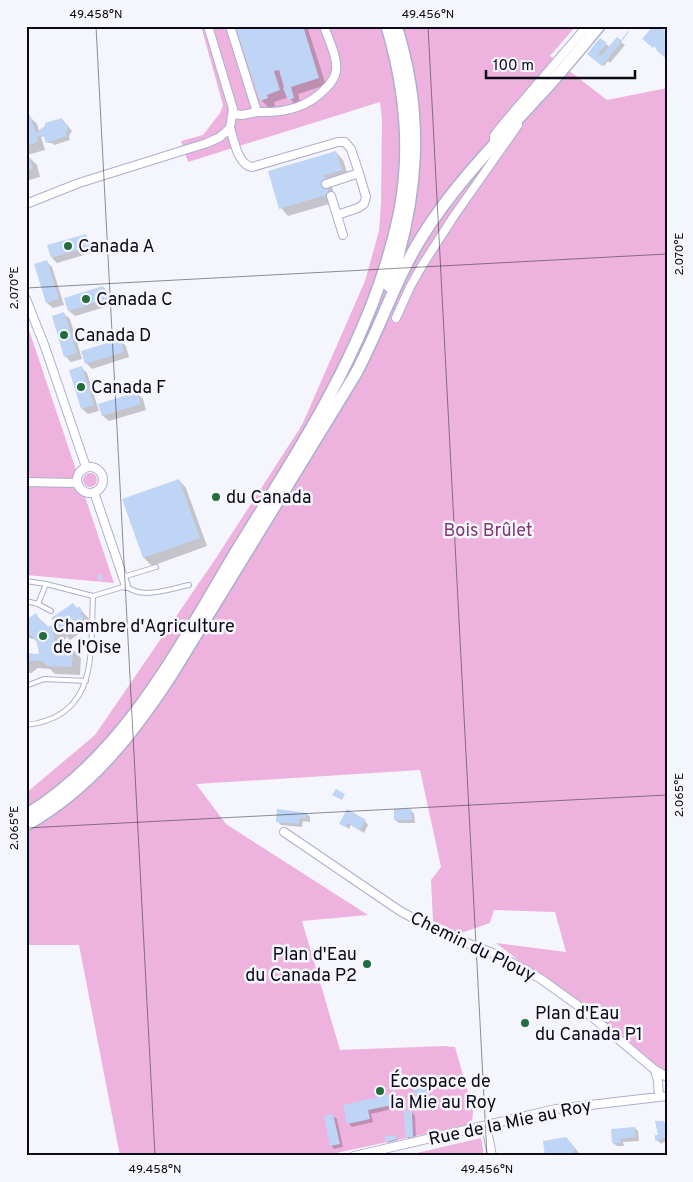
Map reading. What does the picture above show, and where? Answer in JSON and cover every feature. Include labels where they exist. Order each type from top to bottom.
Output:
[{"type":"main road","points":[[380,26],[404,106]]},
{"type":"main road","points":[[26,815],[58,793],[85,770],[113,741],[133,716],[184,638],[324,407],[361,330],[395,232],[404,181],[404,106],[398,68],[387,26]]},
{"type":"main road","points":[[336,407],[362,354],[387,291],[403,238],[412,195],[415,148],[413,106],[406,63],[396,26]]},
{"type":"main road","points":[[26,825],[58,804],[92,776],[116,752],[142,719],[172,674],[336,407],[368,352],[396,284],[412,254],[449,196],[496,149],[599,26]]},
{"type":"street","points":[[208,26],[232,102],[233,114],[230,128],[242,162],[248,166],[256,167],[341,141],[350,146],[366,197],[364,204],[358,208],[337,215]]},
{"type":"street","points":[[230,26],[256,112]]},
{"type":"street","points":[[233,114],[279,112],[295,108],[314,98],[330,84],[336,74],[336,64],[324,26]]},
{"type":"street","points":[[396,318],[423,264],[496,149],[494,136],[498,129],[587,26]]},
{"type":"street","points":[[26,204],[79,183],[207,143],[220,137],[230,128]]},
{"type":"street","points":[[326,184],[359,173]]},
{"type":"street","points":[[331,196],[343,235]]},
{"type":"street","points":[[26,299],[47,353],[86,468]]},
{"type":"street","points":[[86,468],[95,468],[102,475],[101,486],[94,492],[84,491],[77,483],[79,473],[86,468]]},
{"type":"street","points":[[26,482],[77,483]]},
{"type":"street","points":[[94,492],[126,586]]},
{"type":"street","name":"Chemin du Plouy","points":[[284,832],[400,911],[439,932],[500,956],[541,979],[576,1004],[654,1070],[667,1077]]},
{"type":"street","points":[[654,1070],[663,1096]]},
{"type":"street","name":"Rue de la Mie au Roy","points":[[354,1156],[556,1109],[663,1096]]},
{"type":"street","points":[[486,1125],[492,1156]]},
{"type":"lane","points":[[123,577],[156,567]]},
{"type":"lane","points":[[26,580],[93,596],[126,586],[135,593],[144,594],[189,586]]},
{"type":"lane","points":[[38,604],[46,584]]},
{"type":"lane","points":[[26,725],[45,720],[66,709],[81,693],[86,681],[90,655],[93,596]]},
{"type":"lane","points":[[26,601],[38,604],[51,611]]},
{"type":"lane","points":[[26,686],[44,679],[86,681]]},
{"type":"green space","name":"Bois Brûlet","points":[[201,26],[576,26],[550,56],[607,100],[667,88],[667,1075],[496,943],[566,952],[555,912],[494,910],[490,923],[458,934],[433,921],[431,880],[441,867],[420,770],[196,784],[226,824],[368,915],[302,921],[340,1050],[455,1047],[473,1110],[472,1124],[322,1156],[120,1156],[79,945],[26,945],[26,793],[95,735],[216,558],[302,425],[365,281],[379,231],[382,120],[380,102],[188,162],[181,141],[203,135],[220,113],[223,105]]},
{"type":"green space","points":[[26,321],[114,583],[26,575]]},
{"type":"green space","points":[[90,473],[95,475],[97,480],[95,485],[90,487],[85,485],[83,480],[85,475]]},
{"type":"green space","points":[[481,1138],[484,1156],[404,1156]]},
{"type":"building","points":[[235,26],[303,26],[319,78],[291,87],[294,98],[288,100],[279,70],[274,71],[280,90],[267,95],[268,98],[260,101]]},
{"type":"building","points":[[653,26],[659,26],[666,32],[664,34],[667,36],[667,59],[654,46],[653,48],[642,39]]},
{"type":"building","points":[[628,31],[602,66],[587,54],[600,38],[607,43],[598,54],[601,56],[617,37],[621,40]]},
{"type":"building","points":[[30,115],[36,133],[40,132],[39,130],[45,126],[45,123],[62,118],[63,123],[69,126],[66,132],[67,136],[46,143],[43,135],[37,137],[38,142],[26,146],[26,116]]},
{"type":"building","points":[[336,151],[342,170],[324,175],[329,194],[279,209],[268,171]]},
{"type":"building","points":[[29,156],[33,169],[26,171],[26,157]]},
{"type":"building","name":"Canada A","points":[[86,234],[90,246],[51,258],[47,245]]},
{"type":"building","points":[[47,260],[59,299],[46,303],[34,264]]},
{"type":"building","name":"Canada C","points":[[103,286],[107,299],[68,311],[64,298]]},
{"type":"building","name":"Canada D","points":[[64,312],[77,353],[64,357],[52,316]]},
{"type":"building","points":[[120,339],[124,352],[85,364],[81,351]]},
{"type":"building","name":"Canada F","points":[[82,366],[94,405],[81,409],[69,370]]},
{"type":"building","points":[[137,392],[141,404],[102,416],[98,404]]},
{"type":"building","points":[[179,479],[200,538],[143,558],[122,499]]},
{"type":"building","points":[[101,574],[103,580],[99,581],[98,575]]},
{"type":"building","name":"Chambre d'Agriculture de l'Oise","points":[[73,603],[77,608],[79,606],[83,612],[80,613],[84,618],[62,633],[59,629],[53,633],[60,649],[73,649],[72,667],[46,666],[43,661],[30,661],[26,663],[26,653],[39,654],[37,643],[26,632],[26,620],[36,613],[43,624],[45,623],[48,627],[55,623],[51,618]]},
{"type":"building","points":[[336,789],[345,794],[342,800],[332,795]]},
{"type":"building","points":[[277,809],[307,813],[306,819],[300,818],[299,824],[276,822]]},
{"type":"building","points":[[347,809],[366,820],[360,830],[348,823],[345,827],[339,824]]},
{"type":"building","points":[[394,809],[411,809],[412,820],[394,820]]},
{"type":"building","points":[[424,1084],[429,1096],[418,1100],[412,1088],[417,1086],[418,1088]]},
{"type":"building","points":[[395,1093],[398,1104],[368,1110],[370,1119],[347,1124],[343,1105]]},
{"type":"building","points":[[404,1111],[412,1111],[413,1137],[405,1137]]},
{"type":"building","points":[[333,1114],[340,1144],[330,1146],[324,1116]]},
{"type":"building","points":[[655,1121],[664,1121],[665,1125],[667,1125],[667,1138],[659,1139],[659,1142],[655,1140],[655,1135],[658,1135]]},
{"type":"building","points":[[635,1127],[636,1137],[620,1139],[621,1143],[612,1143],[611,1129]]},
{"type":"building","points":[[396,1135],[397,1139],[386,1142],[384,1137]]},
{"type":"building","points":[[566,1137],[576,1149],[568,1156],[562,1156],[560,1153],[545,1156],[543,1141]]},
{"type":"place","name":"Canada A","points":[[68,246]]},
{"type":"place","name":"Canada C","points":[[86,299]]},
{"type":"place","name":"Canada D","points":[[64,335]]},
{"type":"place","name":"Canada F","points":[[81,387]]},
{"type":"place","name":"du Canada","points":[[216,497]]},
{"type":"place","name":"Chambre d'Agriculture de l'Oise","points":[[43,636]]},
{"type":"place","name":"Plan d'Eau du Canada P2","points":[[367,964]]},
{"type":"place","name":"Plan d'Eau du Canada P1","points":[[525,1023]]},
{"type":"place","name":"Écospace de la Mie au Roy","points":[[380,1091]]}]
